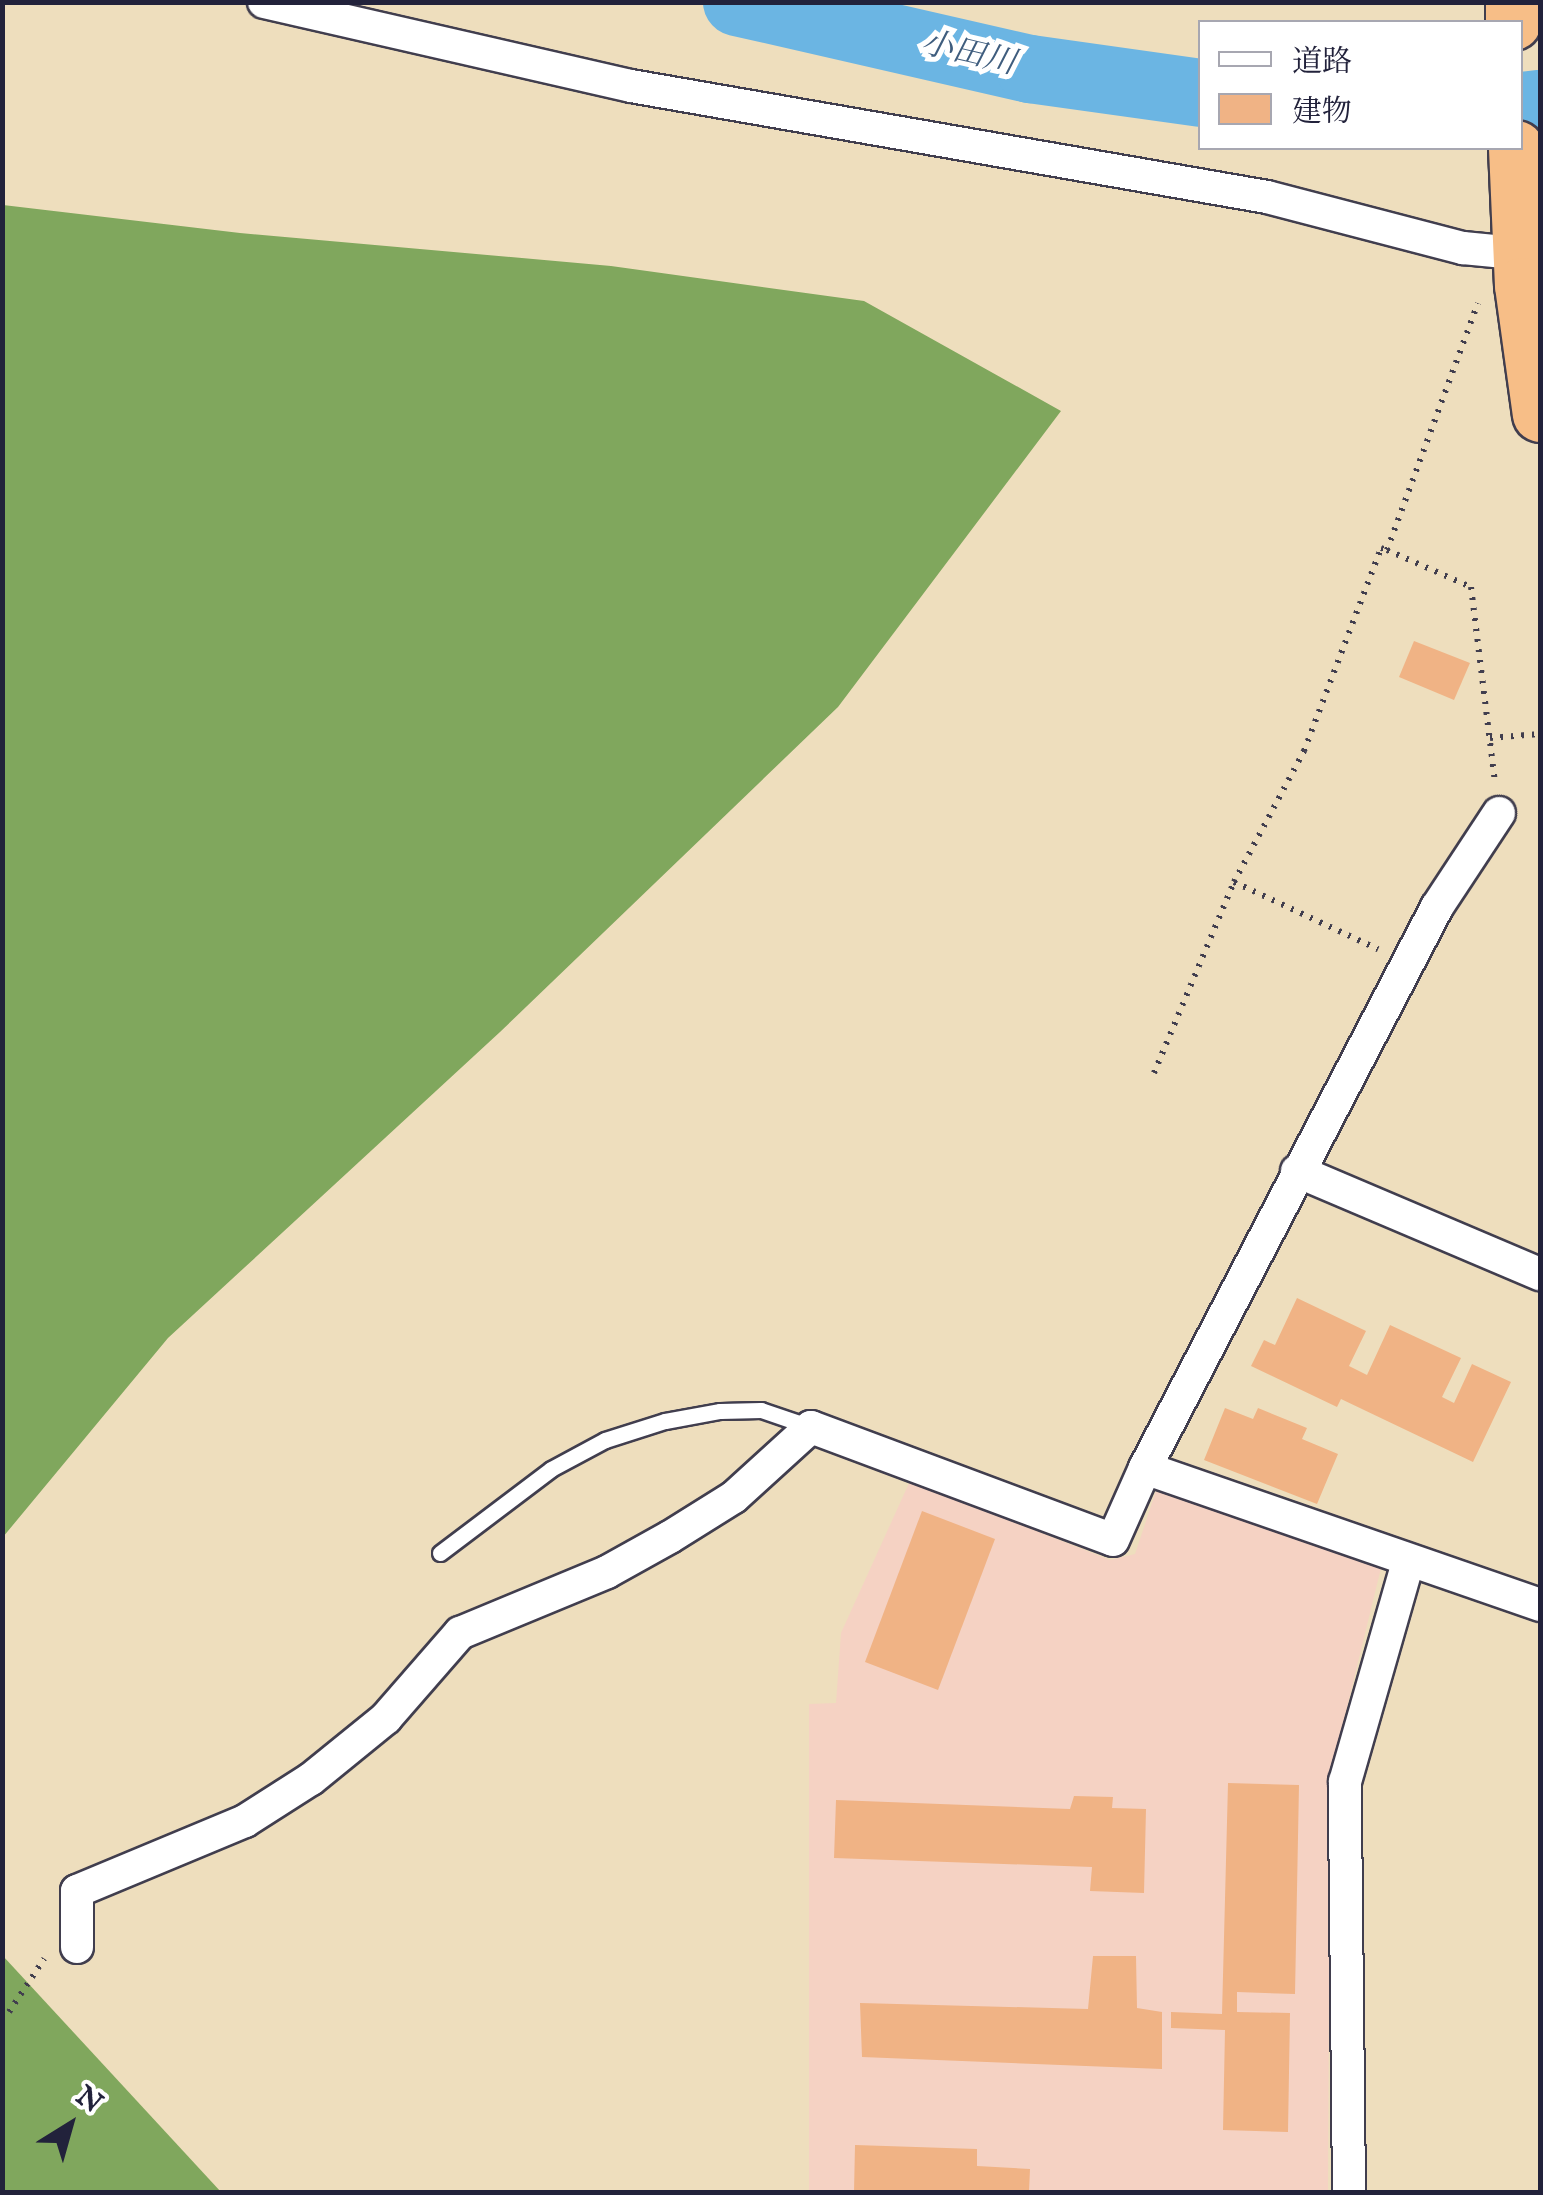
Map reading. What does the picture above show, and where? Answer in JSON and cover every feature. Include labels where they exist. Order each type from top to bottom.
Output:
[{"type":"highway","points":[[1516,150],[1540,414]]},
{"type":"street","points":[[264,2],[632,86],[1267,196],[1463,248],[1528,258]]},
{"type":"street","points":[[77,1947],[77,1891],[245,1821],[310,1779],[386,1718],[460,1633],[554,1596],[670,1537],[734,1496],[810,1427],[1113,1540],[1145,1468],[1436,907],[1499,813]]},
{"type":"street","points":[[1297,1171],[1540,1274]]},
{"type":"street","points":[[1145,1468],[1408,1563],[1540,1605]]},
{"type":"street","points":[[1348,2192],[1345,1782],[1408,1563]]},
{"type":"lane","points":[[440,1553],[551,1469],[605,1440],[665,1420],[720,1411],[760,1410],[810,1427]]},
{"type":"path","points":[[1387,550],[1483,288],[1528,258]]},
{"type":"path","points":[[1154,1072],[1234,882],[1304,750],[1381,548],[1471,586],[1499,813]]},
{"type":"path","points":[[1490,738],[1540,734]]},
{"type":"path","points":[[1234,882],[1350,932],[1406,965]]},
{"type":"path","points":[[2,2011],[9,2012],[48,1952],[77,1947]]},
{"type":"shaded area","points":[[910,1481],[1110,1560],[1135,1554],[1156,1491],[1381,1568],[1330,1777],[1328,2192],[809,2192],[809,1704],[836,1703],[841,1633]]},
{"type":"green space","points":[[3,205],[240,233],[611,266],[864,301],[1061,411],[838,707],[500,1032],[168,1338],[3,1537]]},
{"type":"green space","points":[[3,1956],[221,2192],[3,2192]]},
{"type":"building","points":[[1414,641],[1470,663],[1454,700],[1399,677]]},
{"type":"building","points":[[1297,1298],[1366,1331],[1349,1366],[1367,1375],[1390,1325],[1461,1358],[1442,1397],[1454,1403],[1472,1364],[1511,1382],[1473,1462],[1341,1399],[1337,1407],[1251,1366],[1264,1340],[1275,1345]]},
{"type":"building","points":[[1225,1408],[1253,1419],[1258,1408],[1307,1428],[1302,1439],[1338,1454],[1317,1504],[1204,1460]]},
{"type":"building","points":[[922,1511],[995,1539],[938,1690],[865,1662]]},
{"type":"building","points":[[1228,1783],[1299,1785],[1295,1994],[1237,1992],[1237,2012],[1290,2013],[1288,2132],[1223,2130],[1225,2030],[1171,2028],[1171,2012],[1222,2014]]},
{"type":"building","points":[[1074,1796],[1113,1797],[1112,1808],[1146,1809],[1144,1893],[1090,1891],[1092,1867],[834,1858],[836,1800],[1070,1809]]},
{"type":"building","points":[[1093,1956],[1136,1956],[1137,2008],[1162,2012],[1162,2069],[862,2057],[860,2003],[1088,2009]]},
{"type":"building","points":[[855,2145],[977,2149],[977,2166],[1030,2169],[1029,2192],[854,2192]]},
{"type":"waterway","name":"小田川","points":[[737,2],[1030,69],[1198,93]]},
{"type":"waterway","name":"小田川","points":[[1523,106],[1540,104]]}]
